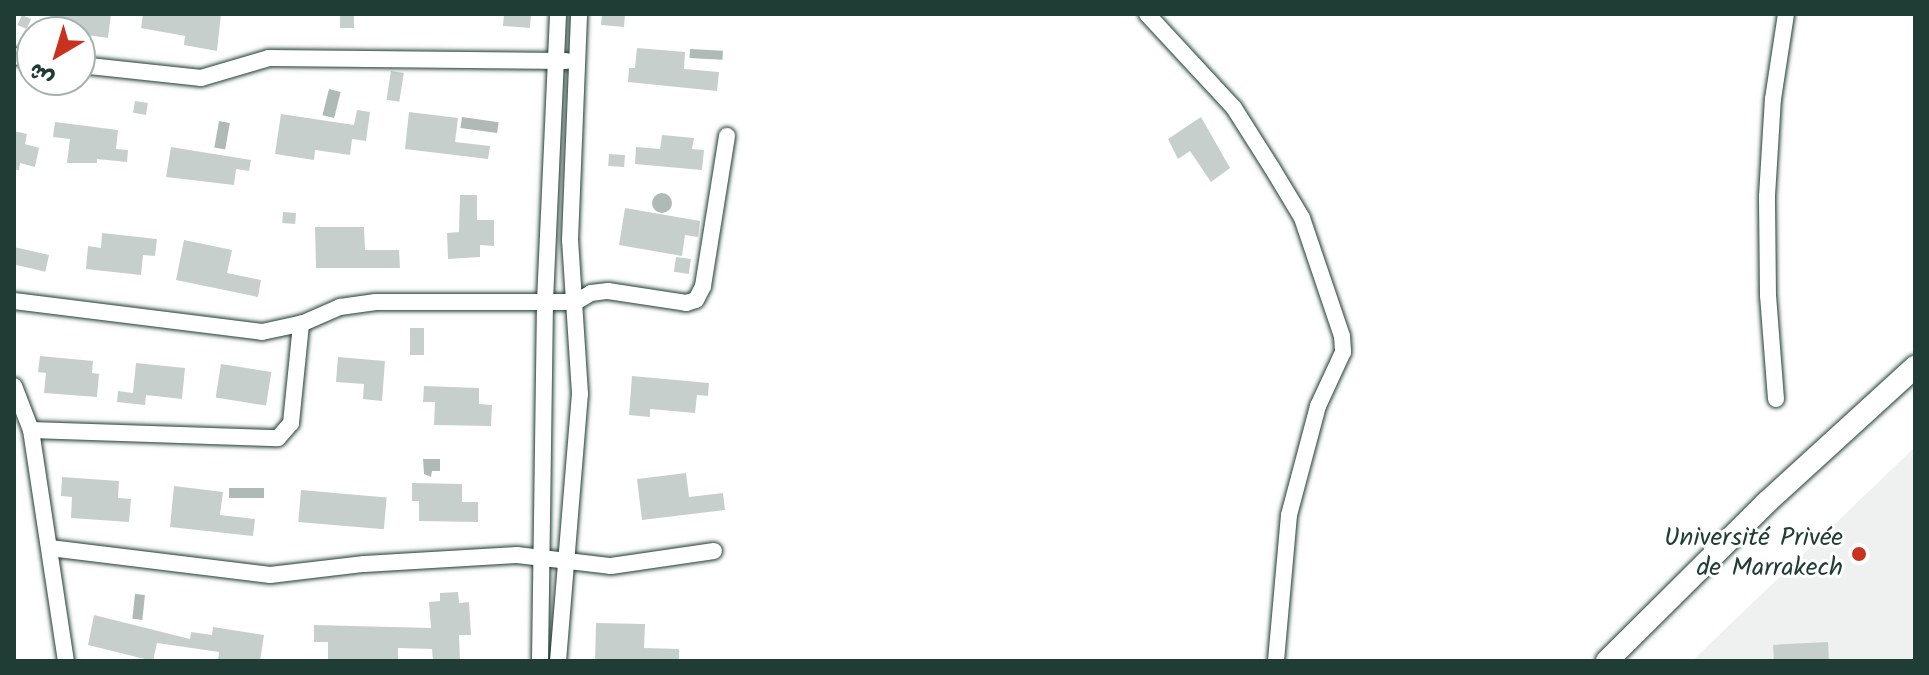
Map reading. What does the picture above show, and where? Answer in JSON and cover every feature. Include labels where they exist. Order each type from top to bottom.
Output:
[{"type":"main road","points":[[1607,661],[1766,503],[1915,367]]},
{"type":"street","points":[[540,661],[545,301],[558,14]]},
{"type":"street","points":[[558,661],[565,562],[578,453],[580,394],[570,240],[579,14]]},
{"type":"street","points":[[1147,14],[1234,108],[1272,168],[1302,218],[1342,336],[1343,352],[1318,406],[1289,515],[1276,661]]},
{"type":"street","points":[[1776,399],[1768,296],[1767,196],[1773,99],[1786,14]]},
{"type":"street","points":[[96,67],[201,78],[269,58],[576,61]]},
{"type":"street","points":[[14,301],[252,331],[301,324],[331,309],[376,302],[576,302],[591,293],[608,291],[686,303],[696,300],[709,256],[727,136]]},
{"type":"street","points":[[31,430],[278,438],[291,423],[301,324]]},
{"type":"street","points":[[14,386],[31,430],[66,661]]},
{"type":"street","points":[[50,548],[270,575],[364,564],[540,557],[611,566],[714,551]]},
{"type":"shaded area","points":[[690,49],[723,51],[722,60],[690,58]]},
{"type":"shaded area","points":[[329,89],[341,92],[334,118],[322,115]]},
{"type":"shaded area","points":[[462,117],[499,122],[497,133],[460,128]]},
{"type":"shaded area","points":[[219,121],[230,123],[225,149],[214,148]]},
{"type":"shaded area","points":[[662,193],[669,196],[672,203],[669,210],[662,213],[655,210],[652,203],[655,196]]},
{"type":"shaded area","name":"Université Privée de Marrakech","points":[[1915,447],[1915,661],[1692,661]]},
{"type":"shaded area","points":[[423,459],[440,459],[440,471],[432,471],[431,477],[424,474]]},
{"type":"shaded area","points":[[229,488],[264,488],[264,498],[229,498]]},
{"type":"shaded area","points":[[135,594],[145,595],[142,620],[132,619]]},
{"type":"building","points":[[111,14],[108,38],[96,36],[96,16],[56,16]]},
{"type":"building","points":[[143,14],[221,14],[217,51],[184,45],[185,36],[141,28]]},
{"type":"building","points":[[340,14],[354,14],[354,28],[340,28]]},
{"type":"building","points":[[504,14],[531,14],[530,28],[503,26]]},
{"type":"building","points":[[602,14],[625,14],[624,27],[601,25]]},
{"type":"building","points":[[637,48],[685,52],[684,69],[719,72],[717,91],[628,82],[629,68],[635,68]]},
{"type":"building","points":[[391,71],[404,73],[399,102],[386,100]]},
{"type":"building","points":[[135,101],[148,103],[146,115],[133,113]]},
{"type":"building","points":[[357,110],[370,112],[366,141],[352,139],[350,155],[315,150],[314,160],[275,154],[281,114],[354,125]]},
{"type":"building","points":[[409,112],[458,118],[455,142],[490,146],[488,159],[405,149]]},
{"type":"building","points":[[1201,117],[1230,168],[1211,182],[1190,151],[1178,159],[1168,139]]},
{"type":"building","points":[[55,122],[118,130],[116,149],[128,150],[127,162],[97,159],[97,163],[67,163],[70,139],[53,137]]},
{"type":"building","points":[[14,131],[27,134],[25,144],[39,148],[35,167],[20,163],[19,170],[14,170]]},
{"type":"building","points":[[662,135],[694,138],[692,149],[704,150],[702,170],[635,164],[636,147],[660,149]]},
{"type":"building","points":[[171,147],[251,160],[249,171],[236,169],[234,185],[166,177]]},
{"type":"building","points":[[609,154],[625,155],[624,167],[608,166]]},
{"type":"building","points":[[460,195],[477,195],[477,220],[494,220],[494,246],[480,245],[480,257],[448,259],[447,233],[459,232]]},
{"type":"building","points":[[625,208],[700,221],[698,237],[685,235],[682,256],[619,245]]},
{"type":"building","points":[[283,212],[296,213],[295,224],[282,223]]},
{"type":"building","points":[[315,227],[364,227],[365,250],[399,250],[400,268],[316,268]]},
{"type":"building","points":[[102,233],[157,239],[155,256],[143,255],[141,275],[86,269],[88,246],[101,248]]},
{"type":"building","points":[[184,240],[232,250],[227,273],[261,280],[258,297],[176,280]]},
{"type":"building","points":[[14,247],[49,255],[45,272],[14,264]]},
{"type":"building","points":[[676,257],[691,259],[689,274],[674,272]]},
{"type":"building","points":[[410,328],[424,328],[424,355],[410,355]]},
{"type":"building","points":[[40,356],[93,361],[92,373],[99,374],[97,397],[44,393],[46,373],[38,372]]},
{"type":"building","points":[[338,357],[385,361],[382,401],[363,399],[364,384],[336,382]]},
{"type":"building","points":[[136,363],[185,368],[182,399],[146,395],[145,405],[117,402],[118,391],[133,393]]},
{"type":"building","points":[[221,364],[271,372],[266,406],[216,398]]},
{"type":"building","points":[[632,376],[709,383],[708,396],[697,395],[695,413],[650,409],[650,417],[629,415]]},
{"type":"building","points":[[424,386],[479,388],[479,404],[492,405],[491,426],[434,425],[435,402],[423,402]]},
{"type":"building","points":[[686,473],[689,497],[723,493],[725,510],[642,520],[637,479]]},
{"type":"building","points":[[62,477],[119,481],[118,498],[131,499],[129,522],[71,518],[72,497],[61,496]]},
{"type":"building","points":[[412,483],[462,484],[462,502],[478,502],[478,522],[419,521],[419,501],[412,501]]},
{"type":"building","points":[[174,486],[223,492],[220,515],[255,519],[253,536],[170,527]]},
{"type":"building","points":[[301,490],[387,497],[384,529],[298,522]]},
{"type":"building","points":[[458,592],[459,603],[469,602],[471,635],[459,635],[460,661],[433,661],[432,649],[398,648],[398,661],[328,661],[328,642],[314,642],[314,625],[431,628],[429,602],[440,601],[440,593]]},
{"type":"building","points":[[94,615],[190,639],[191,632],[212,635],[213,627],[264,635],[260,661],[218,661],[219,652],[157,643],[153,661],[88,645]]},
{"type":"building","points":[[596,623],[645,624],[644,648],[679,649],[679,661],[595,661]]},
{"type":"building","points":[[1828,642],[1829,661],[1774,661],[1773,645]]},
{"type":"place","name":"Université Privée de Marrakech","points":[[1859,554]]}]
